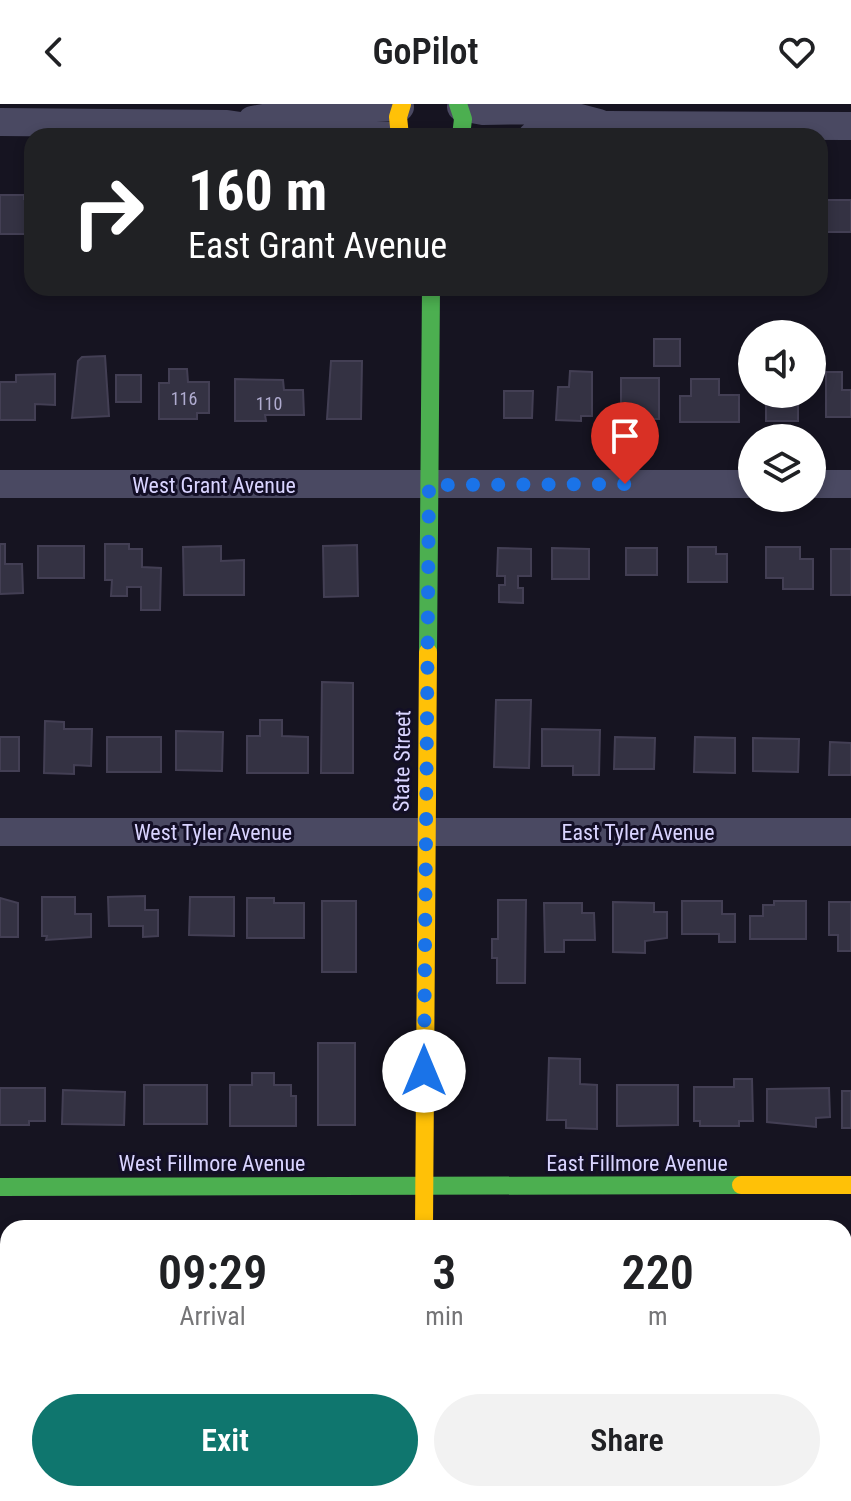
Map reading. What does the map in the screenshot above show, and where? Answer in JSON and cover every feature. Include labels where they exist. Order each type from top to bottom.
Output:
[{"type":"main road","points":[[400,128],[401,105]]},
{"type":"main road","points":[[460,106],[461,128]]},
{"type":"main road","name":"State Street","points":[[424,1220],[430,296]]},
{"type":"main road","name":"East Fillmore Avenue","points":[[424,1188],[851,1185]]},
{"type":"main road","name":"West Fillmore Avenue","points":[[0,1187],[424,1188]]},
{"type":"street","points":[[227,124],[304,111],[401,105]]},
{"type":"street","points":[[460,106],[483,111],[549,110],[607,125]]},
{"type":"street","points":[[0,122],[227,124],[253,128]]},
{"type":"street","points":[[587,128],[607,125],[851,126]]},
{"type":"street","name":"West Grant Avenue","points":[[0,484],[738,484]]},
{"type":"street","points":[[826,484],[851,484]]},
{"type":"street","name":"West Tyler Avenue","points":[[0,832],[425,832]]},
{"type":"street","name":"East Tyler Avenue","points":[[425,832],[851,832]]},
{"type":"building","points":[[0,195],[24,195],[24,234],[0,234]]},
{"type":"building","points":[[828,200],[851,200],[851,232],[828,232]]},
{"type":"building","points":[[654,339],[680,339],[680,366],[654,366]]},
{"type":"building","points":[[105,356],[109,416],[72,418],[78,361],[82,357]]},
{"type":"building","points":[[331,361],[362,361],[361,419],[327,419]]},
{"type":"building","points":[[169,369],[187,369],[188,382],[209,382],[209,413],[197,413],[197,419],[159,419],[159,383],[169,383]]},
{"type":"building","points":[[570,371],[592,372],[592,416],[581,416],[581,421],[556,420],[558,387],[569,387]]},
{"type":"building","points":[[826,372],[842,372],[842,390],[851,390],[851,417],[826,417]]},
{"type":"building","points":[[55,374],[55,405],[35,404],[35,420],[0,420],[0,382],[16,382],[16,375]]},
{"type":"building","points":[[116,375],[141,375],[141,402],[116,402]]},
{"type":"building","points":[[621,378],[659,378],[659,419],[626,419],[626,408],[621,408]]},
{"type":"building","points":[[235,379],[283,380],[284,390],[303,390],[304,415],[265,415],[266,421],[235,421]]},
{"type":"building","points":[[691,379],[719,379],[719,395],[738,395],[739,422],[680,422],[680,396],[691,396]]},
{"type":"building","points":[[504,391],[533,391],[532,418],[504,418]]},
{"type":"building","points":[[766,408],[798,408],[798,421],[766,421]]},
{"type":"building","points":[[0,544],[5,544],[5,564],[22,564],[23,593],[0,594]]},
{"type":"building","points":[[105,544],[129,544],[129,549],[142,549],[142,567],[161,568],[160,610],[141,610],[141,587],[127,587],[127,596],[111,596],[112,580],[105,580]]},
{"type":"building","points":[[357,545],[358,596],[324,597],[323,546]]},
{"type":"building","points":[[38,546],[84,546],[84,578],[38,578]]},
{"type":"building","points":[[221,546],[221,561],[244,560],[244,595],[184,595],[183,547]]},
{"type":"building","points":[[688,547],[716,547],[716,554],[727,554],[727,582],[688,582]]},
{"type":"building","points":[[766,547],[800,547],[800,559],[813,559],[813,589],[783,589],[783,578],[766,578]]},
{"type":"building","points":[[498,548],[531,549],[531,576],[518,576],[518,588],[523,588],[523,603],[499,602],[499,585],[505,585],[505,576],[497,576]]},
{"type":"building","points":[[552,548],[589,549],[589,579],[552,579]]},
{"type":"building","points":[[626,548],[657,548],[657,575],[626,575]]},
{"type":"building","points":[[831,549],[851,549],[851,595],[831,595]]},
{"type":"building","points":[[322,682],[353,683],[353,773],[321,773]]},
{"type":"building","points":[[496,700],[531,700],[529,768],[494,767]]},
{"type":"building","points":[[260,720],[282,720],[282,736],[308,737],[308,773],[247,773],[247,736],[260,736]]},
{"type":"building","points":[[45,721],[64,722],[64,729],[92,729],[91,766],[74,765],[74,774],[44,773]]},
{"type":"building","points":[[542,729],[600,730],[599,775],[573,775],[573,766],[542,766]]},
{"type":"building","points":[[176,731],[223,732],[222,771],[176,770]]},
{"type":"building","points":[[0,737],[19,737],[19,771],[0,771]]},
{"type":"building","points":[[107,737],[161,737],[161,772],[107,772]]},
{"type":"building","points":[[615,737],[655,738],[654,769],[614,769]]},
{"type":"building","points":[[695,737],[735,738],[735,773],[694,772]]},
{"type":"building","points":[[753,738],[799,739],[798,772],[753,771]]},
{"type":"building","points":[[830,742],[851,743],[851,775],[829,775]]},
{"type":"building","points":[[145,896],[145,910],[158,910],[158,936],[143,937],[143,926],[109,926],[108,897]]},
{"type":"building","points":[[42,897],[75,897],[75,914],[91,914],[91,937],[46,940],[47,936],[42,936]]},
{"type":"building","points":[[190,897],[234,897],[234,936],[189,935]]},
{"type":"building","points":[[0,898],[18,903],[18,937],[0,937]]},
{"type":"building","points":[[247,898],[274,898],[274,903],[304,903],[304,938],[247,938]]},
{"type":"building","points":[[498,900],[526,900],[525,983],[497,983],[497,958],[492,958],[492,939],[498,939]]},
{"type":"building","points":[[322,901],[356,901],[356,972],[322,972]]},
{"type":"building","points":[[682,901],[722,901],[722,914],[735,914],[735,942],[719,942],[719,934],[682,934]]},
{"type":"building","points":[[774,901],[806,901],[806,939],[750,939],[750,916],[763,916],[763,905],[774,905]]},
{"type":"building","points":[[613,902],[654,903],[654,912],[667,912],[667,938],[645,941],[645,953],[613,952]]},
{"type":"building","points":[[829,902],[851,902],[851,951],[838,951],[838,935],[829,935]]},
{"type":"building","points":[[544,903],[582,903],[582,913],[594,913],[595,940],[564,940],[564,952],[545,952]]},
{"type":"building","points":[[318,1043],[355,1043],[355,1125],[318,1125]]},
{"type":"building","points":[[549,1058],[580,1059],[580,1084],[597,1085],[597,1129],[566,1128],[566,1120],[547,1120]]},
{"type":"building","points":[[252,1073],[274,1073],[274,1085],[291,1085],[291,1096],[296,1096],[296,1126],[230,1126],[230,1085],[252,1085]]},
{"type":"building","points":[[734,1079],[752,1079],[753,1121],[739,1121],[739,1126],[700,1126],[700,1121],[694,1121],[694,1087],[734,1087]]},
{"type":"building","points":[[144,1085],[207,1085],[207,1124],[144,1124]]},
{"type":"building","points":[[617,1085],[678,1085],[678,1125],[617,1126]]},
{"type":"building","points":[[0,1088],[45,1088],[45,1121],[29,1121],[29,1125],[0,1125]]},
{"type":"building","points":[[829,1088],[830,1117],[816,1118],[816,1127],[767,1122],[767,1089]]},
{"type":"building","points":[[63,1090],[125,1092],[124,1125],[62,1124]]},
{"type":"building","points":[[842,1091],[851,1091],[851,1128],[842,1128]]},
{"type":"traffic: fast","points":[[458,104],[463,119],[462,128]]},
{"type":"traffic: fast","points":[[428,652],[431,296]]},
{"type":"traffic: fast","points":[[0,1187],[741,1185]]},
{"type":"traffic: slow","points":[[399,128],[398,117],[402,104]]},
{"type":"traffic: slow","points":[[424,1220],[428,652]]},
{"type":"traffic: slow","points":[[741,1185],[851,1185]]},
{"type":"route","points":[[424,1071],[429,485],[625,484]]}]
